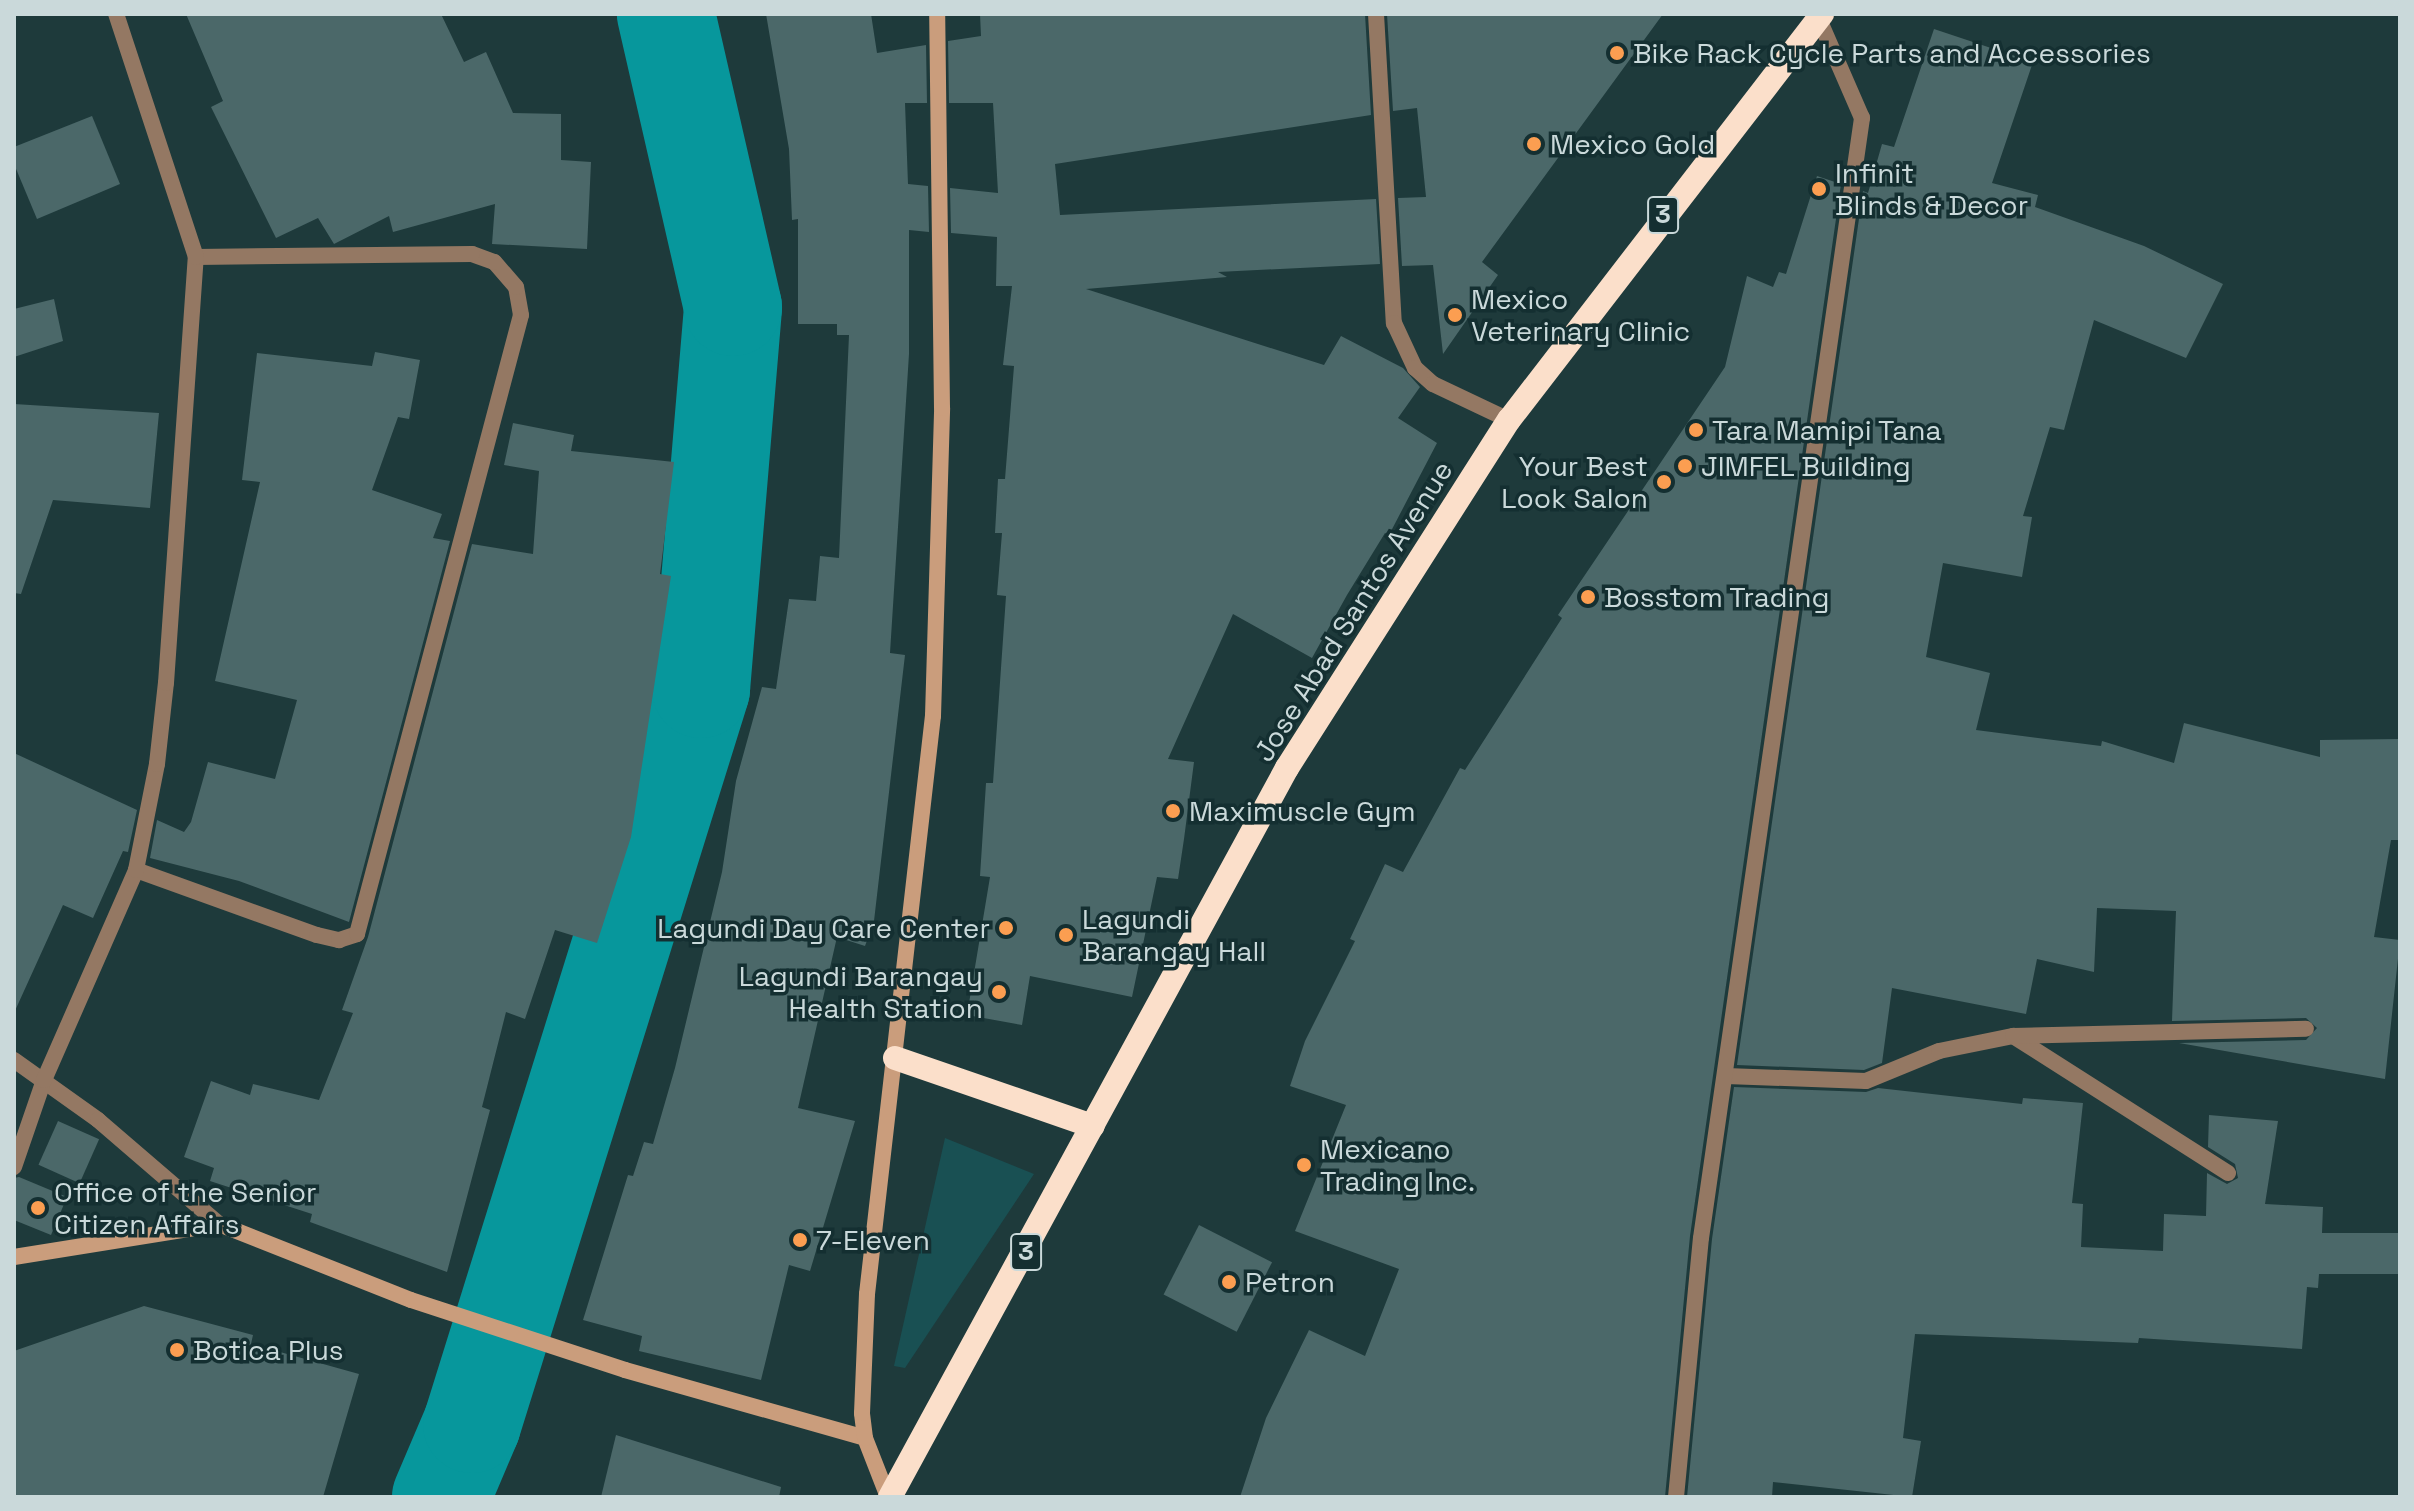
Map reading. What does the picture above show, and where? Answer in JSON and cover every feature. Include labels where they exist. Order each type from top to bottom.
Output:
[{"type":"highway","name":"Jose Abad Santos Avenue","points":[[889,1497],[1287,768],[1509,420],[1711,151],[1821,16]]},
{"type":"highway","points":[[895,1058],[1093,1126]]},
{"type":"main road","points":[[889,1497],[865,1438],[867,1294],[933,716],[942,408],[937,14]]},
{"type":"main road","points":[[14,1257],[219,1224],[411,1300],[625,1370],[865,1438]]},
{"type":"street","points":[[14,1167],[44,1080],[136,870],[157,764],[166,683],[196,257],[116,14]]},
{"type":"street","points":[[1376,14],[1394,323],[1415,368],[1433,384],[1509,420]]},
{"type":"street","points":[[1676,1497],[1701,1238],[1862,118],[1821,16]]},
{"type":"street","points":[[136,870],[317,935],[339,940],[357,934],[521,315],[516,287],[494,262],[472,254],[196,257]]},
{"type":"street","points":[[1726,1076],[1866,1081],[1939,1051],[2013,1036],[2306,1029]]},
{"type":"street","points":[[2013,1036],[2228,1173]]},
{"type":"street","points":[[14,1060],[44,1080],[219,1224]]},
{"type":"shaded area","points":[[945,1138],[1034,1174],[905,1368],[894,1366]]},
{"type":"building","points":[[186,14],[441,14],[464,62],[486,52],[513,113],[561,114],[561,160],[591,162],[587,249],[492,244],[495,204],[393,232],[389,216],[334,244],[318,218],[276,238],[211,107],[223,101]]},
{"type":"building","points":[[766,14],[871,14],[877,53],[926,45],[927,103],[905,103],[908,184],[928,186],[929,232],[909,230],[909,354],[890,653],[905,655],[874,921],[865,946],[837,937],[798,1108],[855,1121],[810,1271],[789,1265],[761,1380],[639,1351],[642,1336],[583,1320],[628,1175],[633,1176],[644,1142],[653,1144],[675,1068],[722,872],[736,781],[762,687],[776,689],[789,599],[816,601],[820,556],[839,558],[849,335],[837,335],[837,324],[798,324],[798,219],[792,220],[789,149]]},
{"type":"building","points":[[980,14],[1365,14],[1371,115],[1055,164],[1060,215],[1376,199],[1380,264],[1218,272],[1227,277],[1086,289],[1324,365],[1341,336],[1403,368],[1420,387],[1398,418],[1437,443],[1389,535],[1385,533],[1312,658],[1233,614],[1168,759],[1194,762],[1178,879],[1157,877],[1132,997],[1030,976],[1022,1025],[967,1015],[990,877],[980,876],[986,783],[993,783],[1006,596],[997,595],[1002,533],[995,533],[998,479],[1005,479],[1014,366],[1003,365],[1012,286],[996,286],[997,237],[951,233],[950,188],[998,193],[993,103],[949,103],[948,41],[981,36]]},
{"type":"building","points":[[1387,14],[1663,14],[1482,262],[1498,275],[1443,354],[1433,265],[1402,266],[1398,198],[1426,197],[1417,108],[1393,111]]},
{"type":"building","points":[[1934,29],[2033,62],[1992,183],[2038,195],[2035,207],[2144,246],[2223,284],[2186,358],[2094,320],[2064,430],[2050,427],[2023,516],[2032,517],[2022,577],[1943,563],[1926,657],[1990,673],[1976,730],[2101,746],[2102,741],[2174,763],[2184,723],[2320,757],[2320,740],[2400,739],[2400,840],[2391,840],[2374,937],[2400,940],[2385,1079],[2179,1043],[2306,1040],[2317,1028],[2306,1018],[2172,1021],[2176,911],[2097,908],[2094,972],[2037,959],[2026,1014],[1892,988],[1882,1063],[1864,1070],[1737,1065],[1863,191],[1868,193],[1882,144],[1894,147]]},
{"type":"building","points":[[92,116],[120,184],[37,219],[14,164],[14,147]]},
{"type":"building","points":[[1817,176],[1841,184],[1690,1236],[1665,1497],[1240,1497],[1266,1418],[1309,1330],[1365,1356],[1399,1269],[1295,1231],[1346,1105],[1290,1086],[1305,1041],[1355,941],[1350,939],[1385,864],[1403,872],[1460,768],[1465,770],[1562,618],[1558,615],[1725,367],[1747,276],[1773,287],[1779,272],[1786,274]]},
{"type":"building","points":[[54,299],[63,341],[14,357],[14,309]]},
{"type":"building","points":[[375,352],[420,360],[409,419],[398,417],[372,490],[442,514],[433,538],[450,541],[349,922],[239,881],[150,858],[157,820],[184,832],[191,822],[208,762],[275,779],[297,700],[215,681],[260,482],[242,480],[257,353],[372,366]]},
{"type":"building","points":[[14,404],[159,413],[150,508],[53,500],[21,594],[14,593]]},
{"type":"building","points":[[513,423],[574,435],[571,451],[674,462],[660,574],[671,576],[631,837],[597,943],[555,930],[525,1019],[506,1012],[482,1107],[490,1110],[447,1272],[310,1222],[312,1214],[210,1181],[214,1168],[184,1157],[211,1081],[250,1095],[253,1084],[319,1100],[353,1013],[342,1010],[368,937],[472,544],[533,554],[539,471],[504,465]]},
{"type":"building","points":[[14,753],[137,810],[128,852],[123,851],[93,918],[63,905],[14,1013]]},
{"type":"building","points":[[1734,1087],[1866,1092],[1878,1088],[2022,1104],[2023,1098],[2083,1103],[2072,1203],[2083,1204],[2081,1247],[2163,1251],[2164,1214],[2206,1216],[2207,1173],[2227,1184],[2238,1178],[2235,1164],[2208,1147],[2209,1115],[2278,1121],[2265,1204],[2323,1207],[2322,1233],[2400,1233],[2400,1274],[2319,1274],[2318,1288],[2307,1287],[2302,1349],[2139,1338],[2138,1343],[1915,1334],[1903,1438],[1921,1441],[1912,1497],[1773,1482],[1772,1497],[1687,1497],[1712,1239]]},
{"type":"building","points":[[58,1121],[99,1139],[80,1183],[38,1165]]},
{"type":"building","name":"Office of the Senior Citizen Affairs","points":[[19,1177],[67,1197],[51,1235],[14,1220],[14,1178]]},
{"type":"building","points":[[1199,1225],[1272,1262],[1237,1332],[1164,1294]]},
{"type":"building","points":[[144,1306],[253,1335],[251,1344],[359,1374],[323,1497],[14,1497],[14,1351]]},
{"type":"building","points":[[616,1435],[781,1487],[779,1497],[601,1497]]},
{"type":"waterway","points":[[441,1497],[472,1424],[701,689],[733,307],[666,14]]},
{"type":"place","name":"Bike Rack Cycle Parts and Accessories","points":[[1617,53]]},
{"type":"place","name":"Mexico Gold","points":[[1534,144]]},
{"type":"place","name":"Infinit Blinds & Decor","points":[[1819,189]]},
{"type":"place","name":"Mexico Veterinary Clinic","points":[[1455,315]]},
{"type":"place","name":"Tara Mamipi Tana","points":[[1696,430]]},
{"type":"place","name":"JIMFEL Building","points":[[1685,466]]},
{"type":"place","name":"Your Best Look Salon","points":[[1664,482]]},
{"type":"place","name":"Bosstom Trading","points":[[1588,597]]},
{"type":"place","name":"Maximuscle Gym","points":[[1173,811]]},
{"type":"place","name":"Lagundi Day Care Center","points":[[1006,928]]},
{"type":"place","name":"Lagundi Barangay Hall","points":[[1066,935]]},
{"type":"place","name":"Lagundi Barangay Health Station","points":[[999,992]]},
{"type":"place","name":"Mexicano Trading Inc.","points":[[1304,1165]]},
{"type":"place","name":"Office of the Senior Citizen Affairs","points":[[38,1208]]},
{"type":"place","name":"7-Eleven","points":[[800,1240]]},
{"type":"place","name":"Petron","points":[[1229,1282]]},
{"type":"place","name":"Botica Plus","points":[[177,1350]]}]
